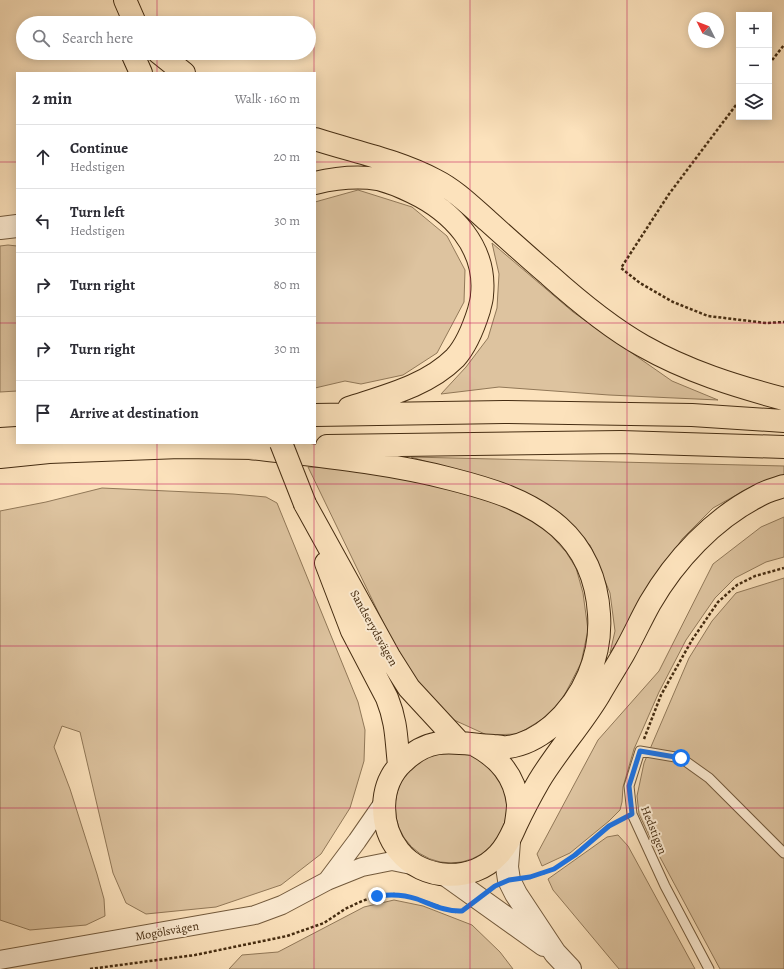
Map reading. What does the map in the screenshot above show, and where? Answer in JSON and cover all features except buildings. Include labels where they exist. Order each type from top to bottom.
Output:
[{"type":"highway","points":[[109,0],[115,16]]},
{"type":"highway","points":[[124,0],[132,16]]},
{"type":"highway","points":[[135,60],[141,72]]},
{"type":"highway","points":[[158,60],[166,72]]},
{"type":"highway","points":[[168,60],[183,72]]},
{"type":"highway","points":[[316,139],[408,167],[441,184],[463,198],[549,276],[602,319],[642,346],[688,369],[738,387],[784,399]]},
{"type":"highway","points":[[316,150],[346,149]]},
{"type":"highway","points":[[316,183],[354,177],[379,180],[405,189],[424,198],[455,221],[475,250],[481,272],[482,295],[477,317],[468,338],[455,358],[433,376],[409,388],[322,415]]},
{"type":"highway","points":[[322,415],[504,412],[692,415],[784,421]]},
{"type":"highway","points":[[0,439],[16,438]]},
{"type":"highway","points":[[0,457],[50,452],[180,446],[250,448],[410,444],[613,442],[784,447]]},
{"type":"highway","name":"Sandserydsvägen","points":[[281,444],[306,504],[345,617],[392,710],[396,726],[399,765]]},
{"type":"highway","points":[[250,448],[378,464],[425,472],[506,495],[544,516],[561,529],[578,549],[588,566],[596,588],[599,607],[600,628],[597,652],[589,674],[579,693],[566,712],[549,728],[530,740],[509,747],[436,742],[416,750],[399,765],[388,782],[384,802],[384,821],[390,839],[401,854],[416,866],[430,872],[446,875],[464,874],[482,868],[497,857],[512,833],[539,781],[595,701],[623,654],[652,600],[678,563],[701,537],[730,513],[759,495],[784,486]]},
{"type":"highway","name":"Sandserydsvägen","points":[[306,504],[390,658],[410,688],[466,743]]},
{"type":"highway","points":[[466,743],[488,752],[503,766],[514,784],[518,805],[512,833]]},
{"type":"street","points":[[0,228],[16,226]]},
{"type":"street","name":"Mogölsvägen","points":[[327,881],[384,802]]},
{"type":"street","points":[[512,833],[507,867],[509,880],[516,894],[555,953],[570,969]]},
{"type":"street","name":"Mogölsvägen","points":[[0,960],[255,915],[282,905],[327,881],[362,867],[392,861],[416,866]]},
{"type":"street","points":[[446,875],[555,953]]},
{"type":"lane","name":"Hedstigen","points":[[640,751],[629,786],[632,814],[666,886],[709,969]]},
{"type":"lane","points":[[640,751],[681,758],[687,762],[709,778],[784,853]]},
{"type":"path","points":[[772,60],[784,45]]},
{"type":"path","points":[[736,105],[669,194],[621,268],[640,283],[673,302],[708,316],[766,323],[784,322]]},
{"type":"path","points":[[640,751],[661,695],[692,640],[718,602],[737,585],[755,576],[784,568]]},
{"type":"path","points":[[509,880],[530,877],[554,869],[575,855],[609,826],[632,814]]},
{"type":"path","points":[[90,969],[195,955],[286,936],[324,923],[345,909],[377,896],[394,894],[415,898],[455,912],[462,911],[478,898]]},
{"type":"shaded area","points":[[358,190],[412,207],[447,236],[465,270],[464,302],[437,353],[403,375],[361,384],[345,381],[316,388],[316,202]]},
{"type":"shaded area","points":[[492,243],[573,312],[672,381],[718,400],[609,395],[499,387],[441,394],[466,367],[488,338],[497,308],[499,274]]},
{"type":"shaded area","points":[[0,246],[16,246],[16,391],[0,392]]},
{"type":"shaded area","points":[[411,457],[784,466],[784,475],[747,489],[713,508],[682,539],[610,653],[615,631],[610,593],[590,545],[555,515],[441,466]]},
{"type":"shaded area","points":[[308,467],[361,469],[416,479],[515,509],[547,531],[566,552],[576,568],[583,593],[588,630],[581,663],[557,706],[541,720],[518,734],[487,735],[443,715],[399,655]]},
{"type":"shaded area","points":[[102,488],[233,494],[266,497],[277,503],[358,702],[365,730],[364,761],[350,808],[321,854],[281,885],[216,907],[146,914],[126,903],[113,873],[80,732],[62,726],[54,747],[70,789],[97,874],[104,899],[105,916],[86,925],[30,930],[0,920],[0,511],[46,502]]},
{"type":"shaded area","points":[[784,517],[784,557],[766,562],[735,578],[715,598],[686,640],[659,692],[634,749],[623,787],[620,810],[570,853],[542,866],[537,854],[598,740],[659,671],[713,564],[761,527]]},
{"type":"shaded area","points":[[784,578],[784,969],[720,969],[654,846],[639,814],[637,796],[644,763],[689,658],[712,621],[736,593]]},
{"type":"shaded area","points":[[451,751],[472,756],[482,761],[490,768],[497,776],[502,786],[507,807],[502,828],[497,838],[490,846],[482,853],[472,858],[451,863],[430,858],[420,853],[412,846],[405,838],[400,828],[395,807],[400,786],[405,776],[412,768],[420,761],[430,756]]},
{"type":"shaded area","points":[[618,835],[628,846],[695,969],[619,969],[553,890],[548,879],[607,837]]},
{"type":"shaded area","points":[[394,900],[423,906],[472,925],[500,952],[513,969],[229,969],[242,955],[278,952],[364,907]]},
{"type":"route","points":[[377,896],[394,894],[415,898],[455,912],[462,911],[495,886],[509,880],[530,877],[554,869],[575,855],[609,826],[632,814],[629,786],[640,751],[681,758]]}]
